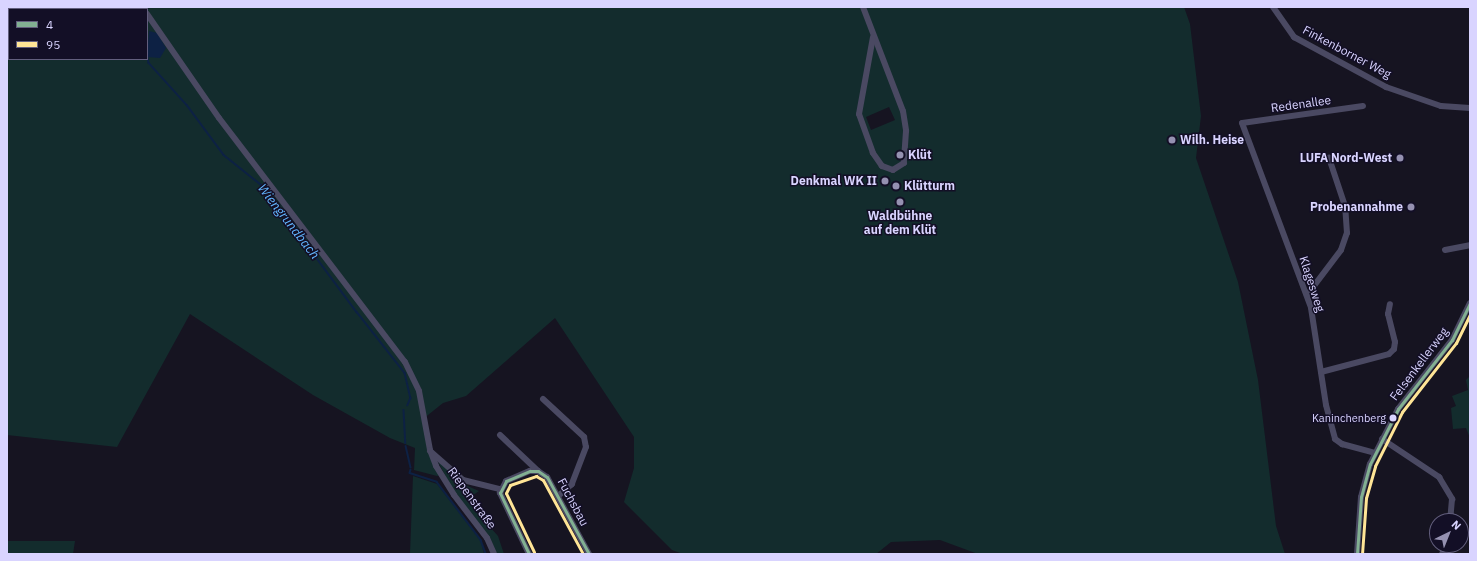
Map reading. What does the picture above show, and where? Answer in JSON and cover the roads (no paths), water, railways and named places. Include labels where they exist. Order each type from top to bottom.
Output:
[{"type":"street","points":[[863,7],[873,37],[903,111],[906,131],[904,162],[893,170],[882,166],[872,153],[859,114],[873,37]]},
{"type":"street","name":"Finkenborner Weg","points":[[1273,7],[1294,37],[1313,49],[1386,86],[1441,106],[1470,108]]},
{"type":"street","name":"Riepenstraße","points":[[148,15],[219,118],[405,362],[419,391],[430,450],[440,475],[487,538],[494,554]]},
{"type":"street","name":"Redenallee","points":[[1242,123],[1363,106]]},
{"type":"street","name":"Klagesweg","points":[[1242,123],[1307,295],[1329,422],[1337,442],[1375,453]]},
{"type":"street","points":[[1307,295],[1341,250],[1347,233],[1345,206],[1329,158]]},
{"type":"street","points":[[1445,250],[1470,245]]},
{"type":"street","name":"Felsenkellerweg","points":[[1357,554],[1361,497],[1365,478],[1375,453],[1406,396],[1452,340],[1470,303]]},
{"type":"street","points":[[1321,372],[1389,354],[1394,349],[1395,342],[1388,314],[1390,304]]},
{"type":"street","points":[[543,399],[584,437],[586,447],[572,484],[558,496]]},
{"type":"street","name":"Fuchsbau","points":[[500,435],[538,471],[547,477],[589,554]]},
{"type":"street","points":[[1382,439],[1439,477],[1452,499],[1451,513]]},
{"type":"street","points":[[430,450],[462,480],[500,489]]},
{"type":"street","points":[[529,554],[501,498],[500,489],[506,480],[515,476],[538,471]]},
{"type":"water","points":[[149,31],[157,33],[166,48],[160,58],[148,57]]},
{"type":"waterway","name":"Wiengrundbach","points":[[148,58],[149,63],[187,105],[224,155],[264,187],[357,312],[405,373],[411,398],[408,405]]},
{"type":"waterway","name":"Wiengrundbach","points":[[404,410],[406,443]]},
{"type":"waterway","name":"Wiengrundbach","points":[[406,446],[411,467]]},
{"type":"waterway","name":"Wiengrundbach","points":[[411,470],[410,473],[437,482],[481,540],[486,554]]},
{"type":"place","name":"Wilh. Heise","points":[[1172,140]]},
{"type":"place","name":"Klüt","points":[[900,155]]},
{"type":"place","name":"LUFA Nord-West","points":[[1400,158]]},
{"type":"place","name":"Denkmal WK II","points":[[885,181]]},
{"type":"place","name":"Klütturm","points":[[896,186]]},
{"type":"place","name":"Waldbühne auf dem Klüt","points":[[900,202]]},
{"type":"place","name":"Probenannahme","points":[[1411,207]]},
{"type":"place","name":"Kaninchenberg","points":[[1393,418]]}]
